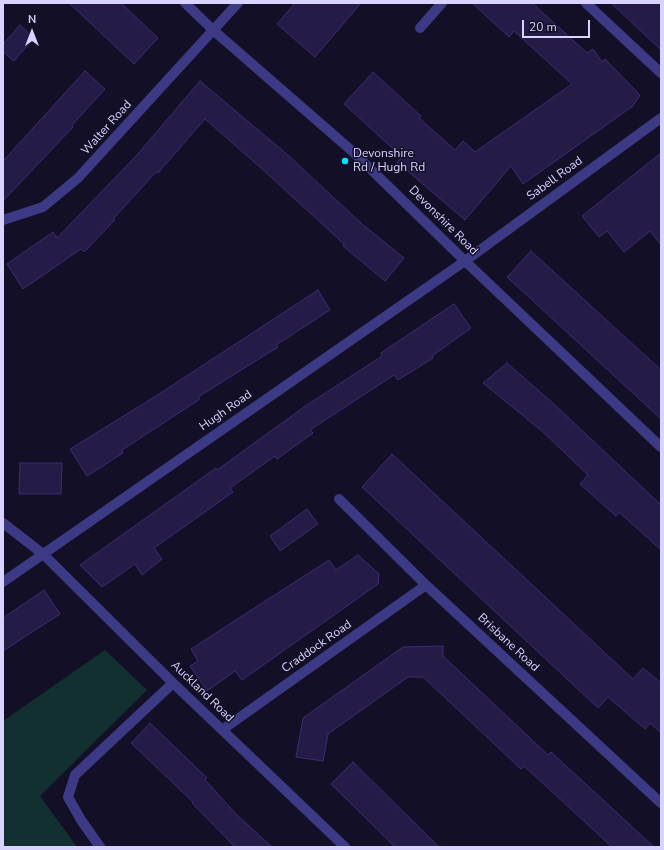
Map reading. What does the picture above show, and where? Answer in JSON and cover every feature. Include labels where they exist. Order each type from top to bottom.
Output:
[{"type":"street","name":"Devonshire Road","points":[[185,3],[213,30],[352,151],[465,261],[661,447]]},
{"type":"street","name":"Walter Road","points":[[3,220],[44,207],[78,178],[238,3]]},
{"type":"street","points":[[420,28],[442,3]]},
{"type":"street","points":[[586,3],[661,73]]},
{"type":"street","name":"Sabell Road","points":[[465,261],[661,118]]},
{"type":"street","name":"Hugh Road","points":[[3,582],[465,261]]},
{"type":"street","name":"Brisbane Road","points":[[340,499],[426,585],[661,803]]},
{"type":"street","name":"Auckland Road","points":[[3,523],[43,554],[173,683],[345,847]]},
{"type":"street","name":"Craddock Road","points":[[222,730],[426,585]]},
{"type":"street","points":[[100,847],[81,820],[68,797],[75,775],[173,683]]},
{"type":"green space","points":[[105,650],[147,690],[40,796],[77,847],[3,847],[3,721]]},
{"type":"building","points":[[69,3],[121,3],[158,38],[134,64]]},
{"type":"building","points":[[295,3],[361,3],[315,57],[277,24]]},
{"type":"building","points":[[472,3],[532,3],[587,53],[593,49],[602,62],[605,59],[640,95],[633,106],[523,184],[511,166],[465,220],[397,162],[402,157],[344,104],[373,72],[421,116],[419,118],[455,150],[463,141],[475,152],[572,84],[514,31],[509,37]]},
{"type":"building","points":[[611,3],[661,3],[661,50]]},
{"type":"building","points":[[20,25],[34,38],[14,61],[3,52],[3,44]]},
{"type":"building","points":[[85,71],[105,89],[72,125],[73,127],[3,201],[3,161]]},
{"type":"building","points":[[200,81],[289,156],[362,224],[404,258],[385,281],[343,246],[344,244],[205,119],[158,173],[156,172],[113,219],[115,220],[84,252],[81,249],[23,289],[7,264],[53,232],[57,238],[137,155]]},
{"type":"building","points":[[661,153],[661,245],[650,231],[624,252],[607,231],[599,237],[582,216]]},
{"type":"building","points":[[531,251],[661,370],[661,419],[507,277]]},
{"type":"building","points":[[318,290],[330,310],[276,345],[278,347],[198,397],[200,399],[122,450],[123,453],[87,476],[70,449],[156,396]]},
{"type":"building","points":[[454,304],[471,328],[432,356],[433,358],[398,380],[394,375],[310,430],[313,433],[277,459],[275,456],[230,488],[233,492],[154,548],[162,559],[142,575],[135,564],[102,587],[80,565],[216,468],[217,470],[304,407],[382,356],[381,353]]},
{"type":"building","points":[[507,363],[555,405],[661,505],[661,550],[619,512],[616,516],[580,484],[588,475],[543,432],[483,383]]},
{"type":"building","points":[[392,454],[633,679],[643,668],[661,683],[661,733],[650,723],[645,729],[608,697],[598,708],[362,487]]},
{"type":"building","points":[[20,463],[62,463],[61,494],[19,494]]},
{"type":"building","points":[[307,509],[318,524],[280,551],[270,536]]},
{"type":"building","points":[[358,555],[379,574],[378,584],[242,680],[235,671],[207,691],[190,666],[198,661],[191,649],[329,560],[336,570]]},
{"type":"building","points":[[44,590],[60,614],[3,651],[3,618]]},
{"type":"building","points":[[443,646],[443,656],[548,755],[551,752],[654,847],[612,847],[524,766],[521,769],[423,677],[408,677],[328,734],[323,761],[296,757],[303,718],[403,647]]},
{"type":"building","points":[[150,723],[207,778],[205,780],[237,815],[272,847],[235,847],[192,803],[193,802],[131,743]]},
{"type":"building","points":[[353,762],[439,847],[395,847],[331,784]]},
{"type":"place","name":"Devonshire Rd / Hugh Rd","points":[[345,161]]}]
